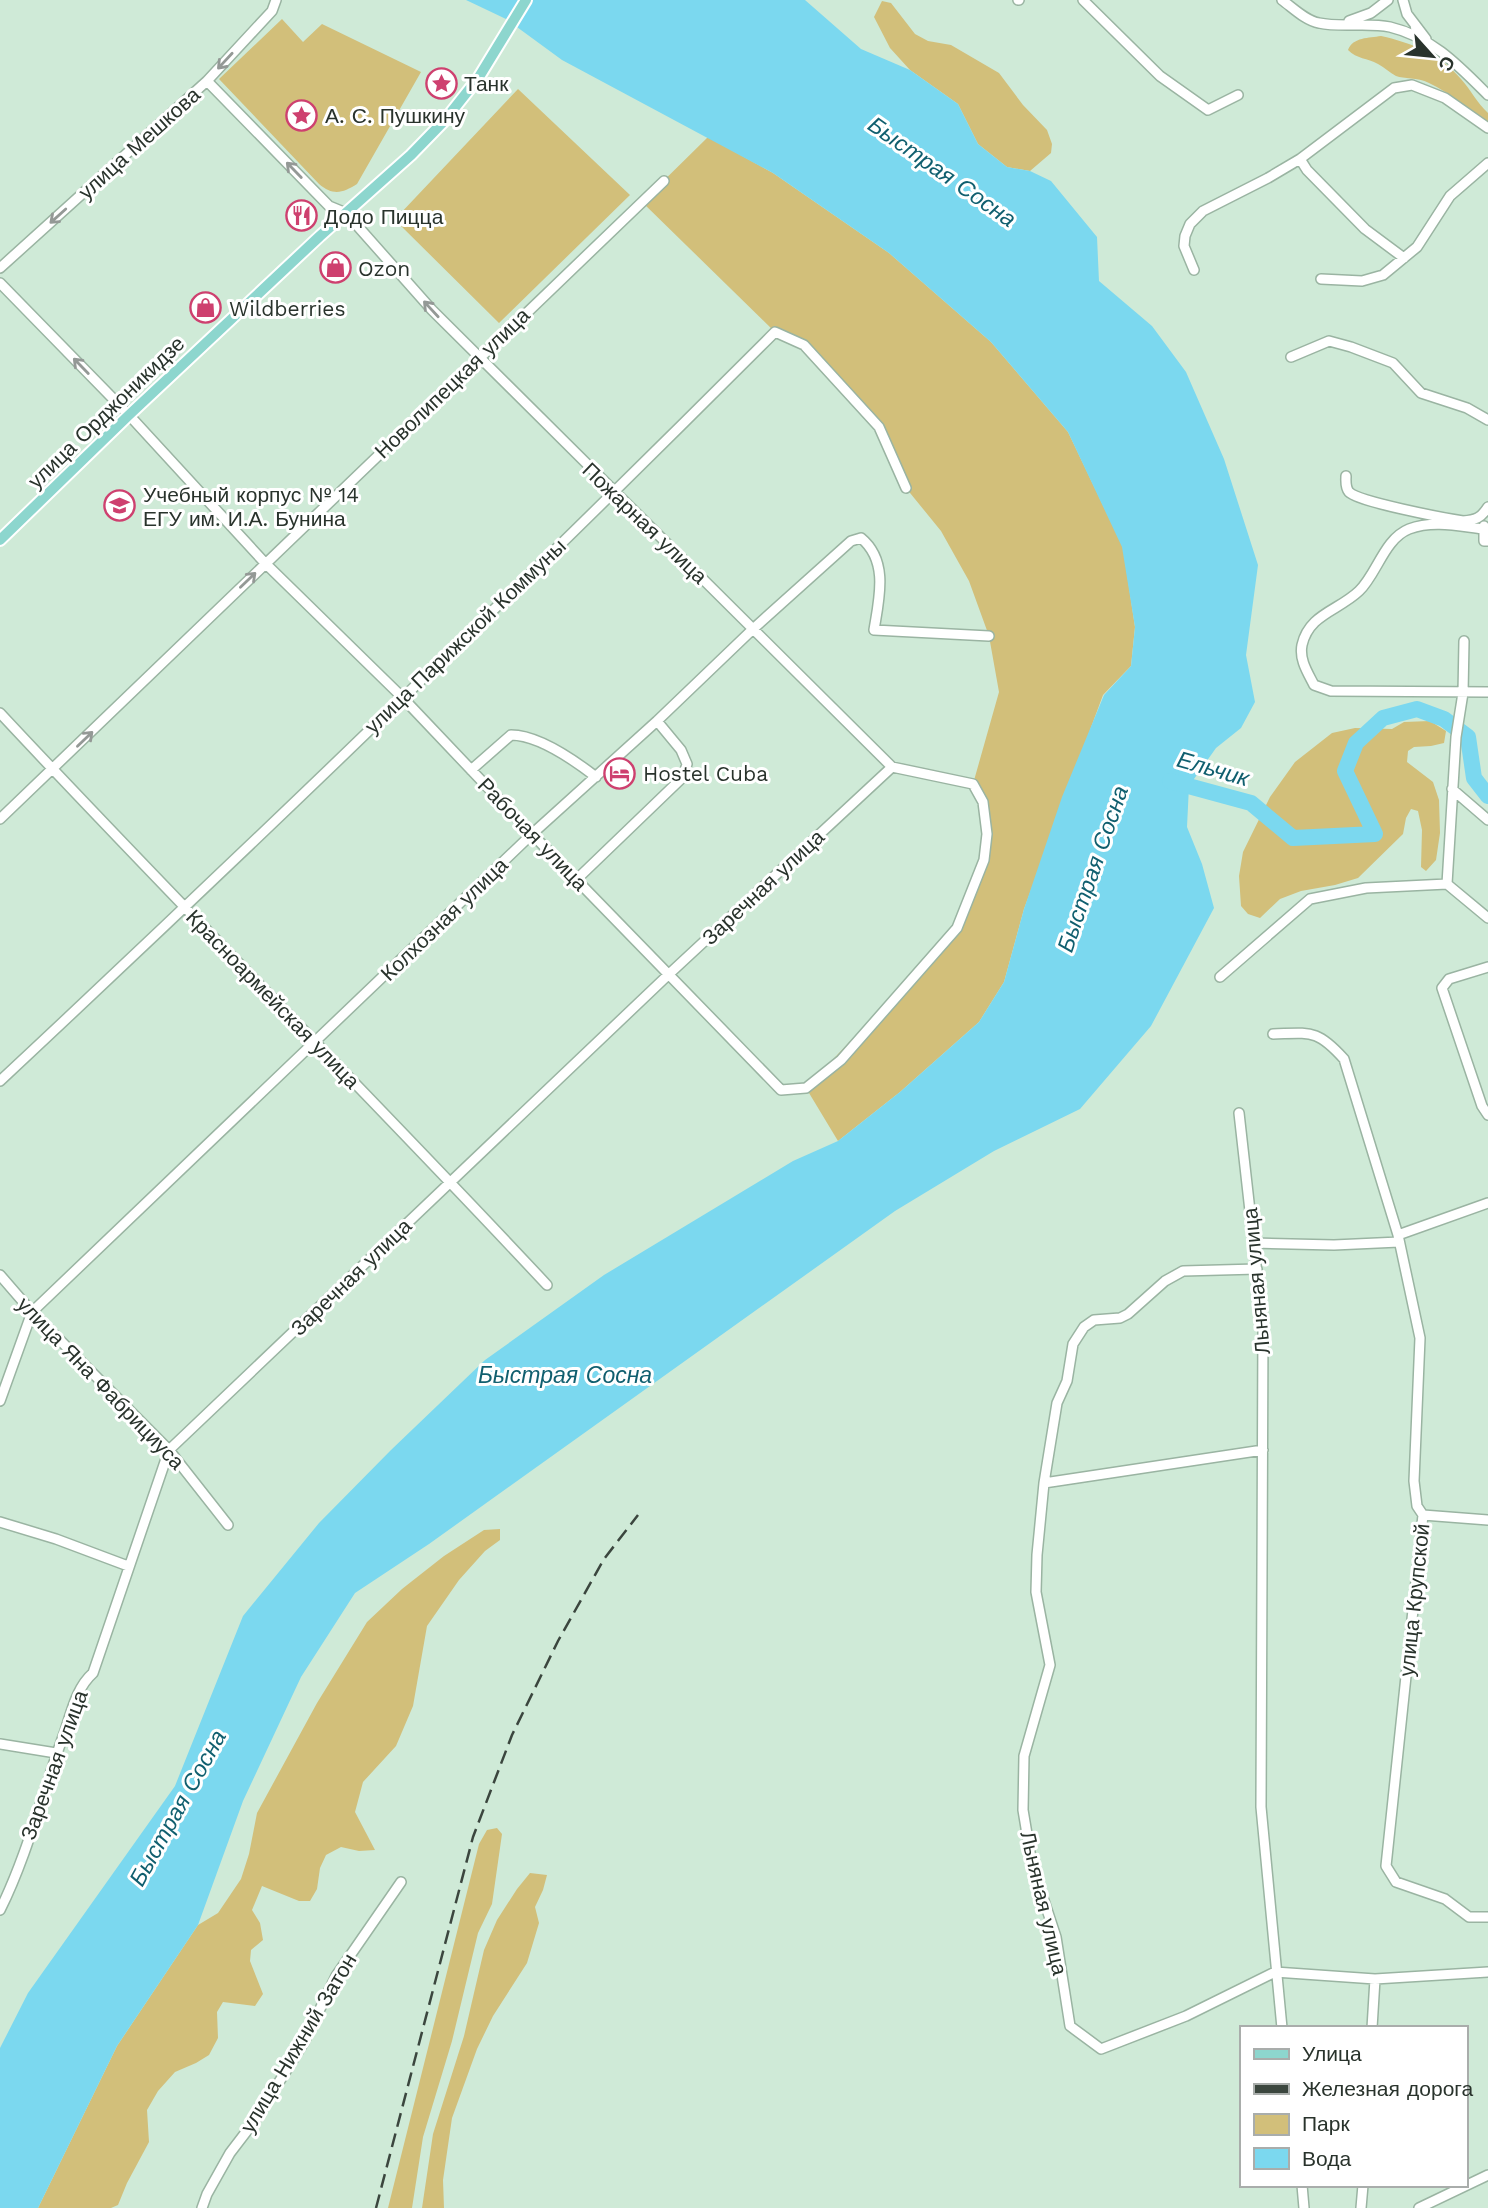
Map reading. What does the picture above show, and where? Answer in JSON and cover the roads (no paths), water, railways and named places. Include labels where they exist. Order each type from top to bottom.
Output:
[{"type":"main road","name":"улица Орджоникидзе","points":[[0,540],[129,415],[411,155],[445,120],[479,77],[526,0]]},
{"type":"street","name":"улица Мешкова","points":[[0,268],[207,81],[272,11],[276,0]]},
{"type":"street","points":[[1083,0],[1160,76],[1208,110],[1238,95]]},
{"type":"street","points":[[1282,0],[1313,21],[1387,26],[1402,30],[1429,43],[1454,62],[1488,95]]},
{"type":"street","points":[[1338,24],[1363,16],[1388,0]]},
{"type":"street","points":[[1403,0],[1407,14],[1429,43]]},
{"type":"street","name":"Пожарная улица","points":[[207,81],[328,206],[346,213],[432,310],[479,358],[892,767]]},
{"type":"street","points":[[1194,270],[1184,246],[1185,236],[1190,224],[1203,211],[1300,159],[1394,88],[1412,85],[1445,98],[1488,128]]},
{"type":"street","points":[[1300,159],[1307,170],[1365,229],[1404,258]]},
{"type":"street","points":[[1321,279],[1372,280],[1383,275],[1417,247],[1450,196],[1488,163]]},
{"type":"street","name":"Новолипецкая улица","points":[[0,819],[664,181]]},
{"type":"street","points":[[0,283],[129,415]]},
{"type":"street","name":"улица Парижской Коммуны","points":[[0,1081],[185,909],[614,493],[775,332],[804,345],[879,427],[906,488]]},
{"type":"street","points":[[1291,357],[1329,341],[1351,347],[1393,363],[1421,393],[1467,408],[1488,420]]},
{"type":"street","name":"Рабочая улица","points":[[129,415],[265,563],[402,697],[780,1090],[806,1087],[841,1060],[957,928],[984,860],[987,834],[983,802],[973,783],[892,767]]},
{"type":"street","points":[[1346,476],[1346,486],[1350,493],[1390,506],[1463,520],[1475,520],[1488,508]]},
{"type":"street","points":[[1486,541],[1483,529],[1488,508]]},
{"type":"street","points":[[1483,529],[1427,524],[1405,530],[1391,544],[1371,577],[1358,592],[1312,622],[1302,647],[1304,667],[1314,685],[1331,691],[1488,692]]},
{"type":"street","name":"Колхозная улица","points":[[0,1401],[32,1311],[532,834],[851,541],[862,538],[878,561],[881,586],[874,630],[989,636]]},
{"type":"street","points":[[1447,884],[1456,737],[1463,693],[1464,641]]},
{"type":"street","name":"Красноармейская улица","points":[[0,713],[547,1285]]},
{"type":"street","points":[[576,880],[683,777],[687,764],[681,750],[657,721]]},
{"type":"street","points":[[471,770],[511,735],[523,735],[571,758],[596,777]]},
{"type":"street","name":"Заречная улица","points":[[0,1910],[11,1889],[56,1753],[83,1682],[93,1673],[169,1450],[668,975],[892,767]]},
{"type":"street","points":[[1452,789],[1488,820]]},
{"type":"street","points":[[1220,977],[1310,900],[1367,888],[1447,884],[1488,918]]},
{"type":"street","points":[[1488,967],[1449,979],[1442,988],[1482,1106],[1488,1115]]},
{"type":"street","name":"улица Крупской","points":[[1273,1034],[1312,1033],[1331,1045],[1344,1059],[1398,1239],[1420,1338],[1414,1481],[1417,1506],[1423,1515],[1386,1866],[1396,1882],[1446,1899],[1469,1917],[1488,1917]]},
{"type":"street","name":"Льняная улица","points":[[1239,1113],[1263,1327],[1261,1807],[1282,2026]]},
{"type":"street","points":[[1254,1243],[1334,1245],[1398,1239],[1488,1203]]},
{"type":"street","points":[[1256,1269],[1183,1271],[1165,1281],[1128,1314],[1120,1318],[1094,1320],[1084,1327],[1073,1344],[1067,1381],[1057,1403],[1044,1483],[1263,1450]]},
{"type":"street","name":"улица Яна Фабрициуса","points":[[0,1275],[169,1450],[228,1525]]},
{"type":"street","name":"Льняная улица","points":[[1044,1483],[1036,1592],[1050,1665],[1024,1755],[1023,1810],[1032,1864],[1056,1937],[1070,2026],[1101,2049],[1186,2016],[1275,1972]]},
{"type":"street","points":[[1423,1515],[1488,1520]]},
{"type":"street","points":[[0,1522],[56,1539],[128,1566]]},
{"type":"street","points":[[0,1744],[56,1753]]},
{"type":"street","name":"улица Нижний Затон","points":[[202,2208],[206,2194],[230,2153],[256,2119],[303,2042],[336,1976],[401,1882]]},
{"type":"street","points":[[1275,1972],[1375,1979],[1488,1972]]},
{"type":"street","points":[[1372,2026],[1375,1979]]},
{"type":"street","points":[[1467,2185],[1488,2175]]},
{"type":"street","points":[[1302,2187],[1304,2208]]},
{"type":"street","points":[[1361,2208],[1363,2187]]},
{"type":"street","points":[[1419,2208],[1463,2187]]},
{"type":"water","name":"Быстрая Сосна","points":[[466,0],[805,0],[861,49],[910,70],[958,104],[978,144],[1007,167],[1030,171],[1051,181],[1097,237],[1099,281],[1152,326],[1186,372],[1224,459],[1258,565],[1246,655],[1255,702],[1241,728],[1216,748],[1189,786],[1187,827],[1202,864],[1214,908],[1151,1026],[1080,1109],[994,1151],[895,1211],[429,1544],[355,1593],[301,1677],[243,1801],[198,1925],[117,2046],[38,2208],[0,2208],[0,2048],[28,1993],[175,1786],[243,1616],[319,1523],[485,1360],[604,1275],[793,1161],[838,1141],[900,1092],[979,1022],[1004,982],[1024,909],[1062,797],[1104,695],[1131,666],[1135,627],[1122,547],[1068,432],[991,342],[889,253],[773,173],[562,60],[506,19]]},
{"type":"waterway","name":"Ельчик","points":[[1170,781],[1251,803],[1293,838],[1375,834],[1345,771],[1356,743],[1383,718],[1417,709],[1444,719],[1468,737],[1474,778],[1488,796]]},
{"type":"railway","points":[[376,2208],[473,1837],[512,1735],[558,1641],[604,1559],[638,1515]]},
{"type":"place","name":"Танк","points":[[441,83]]},
{"type":"place","name":"А. С. Пушкину","points":[[302,115]]},
{"type":"place","name":"Додо Пицца","points":[[301,216]]},
{"type":"place","name":"Ozon","points":[[335,268]]},
{"type":"place","name":"Wildberries","points":[[206,308]]},
{"type":"place","name":"Учебный корпус № 14 ЕГУ им. И.А. Бунина","points":[[120,506]]},
{"type":"place","name":"Hostel Cuba","points":[[620,773]]}]
